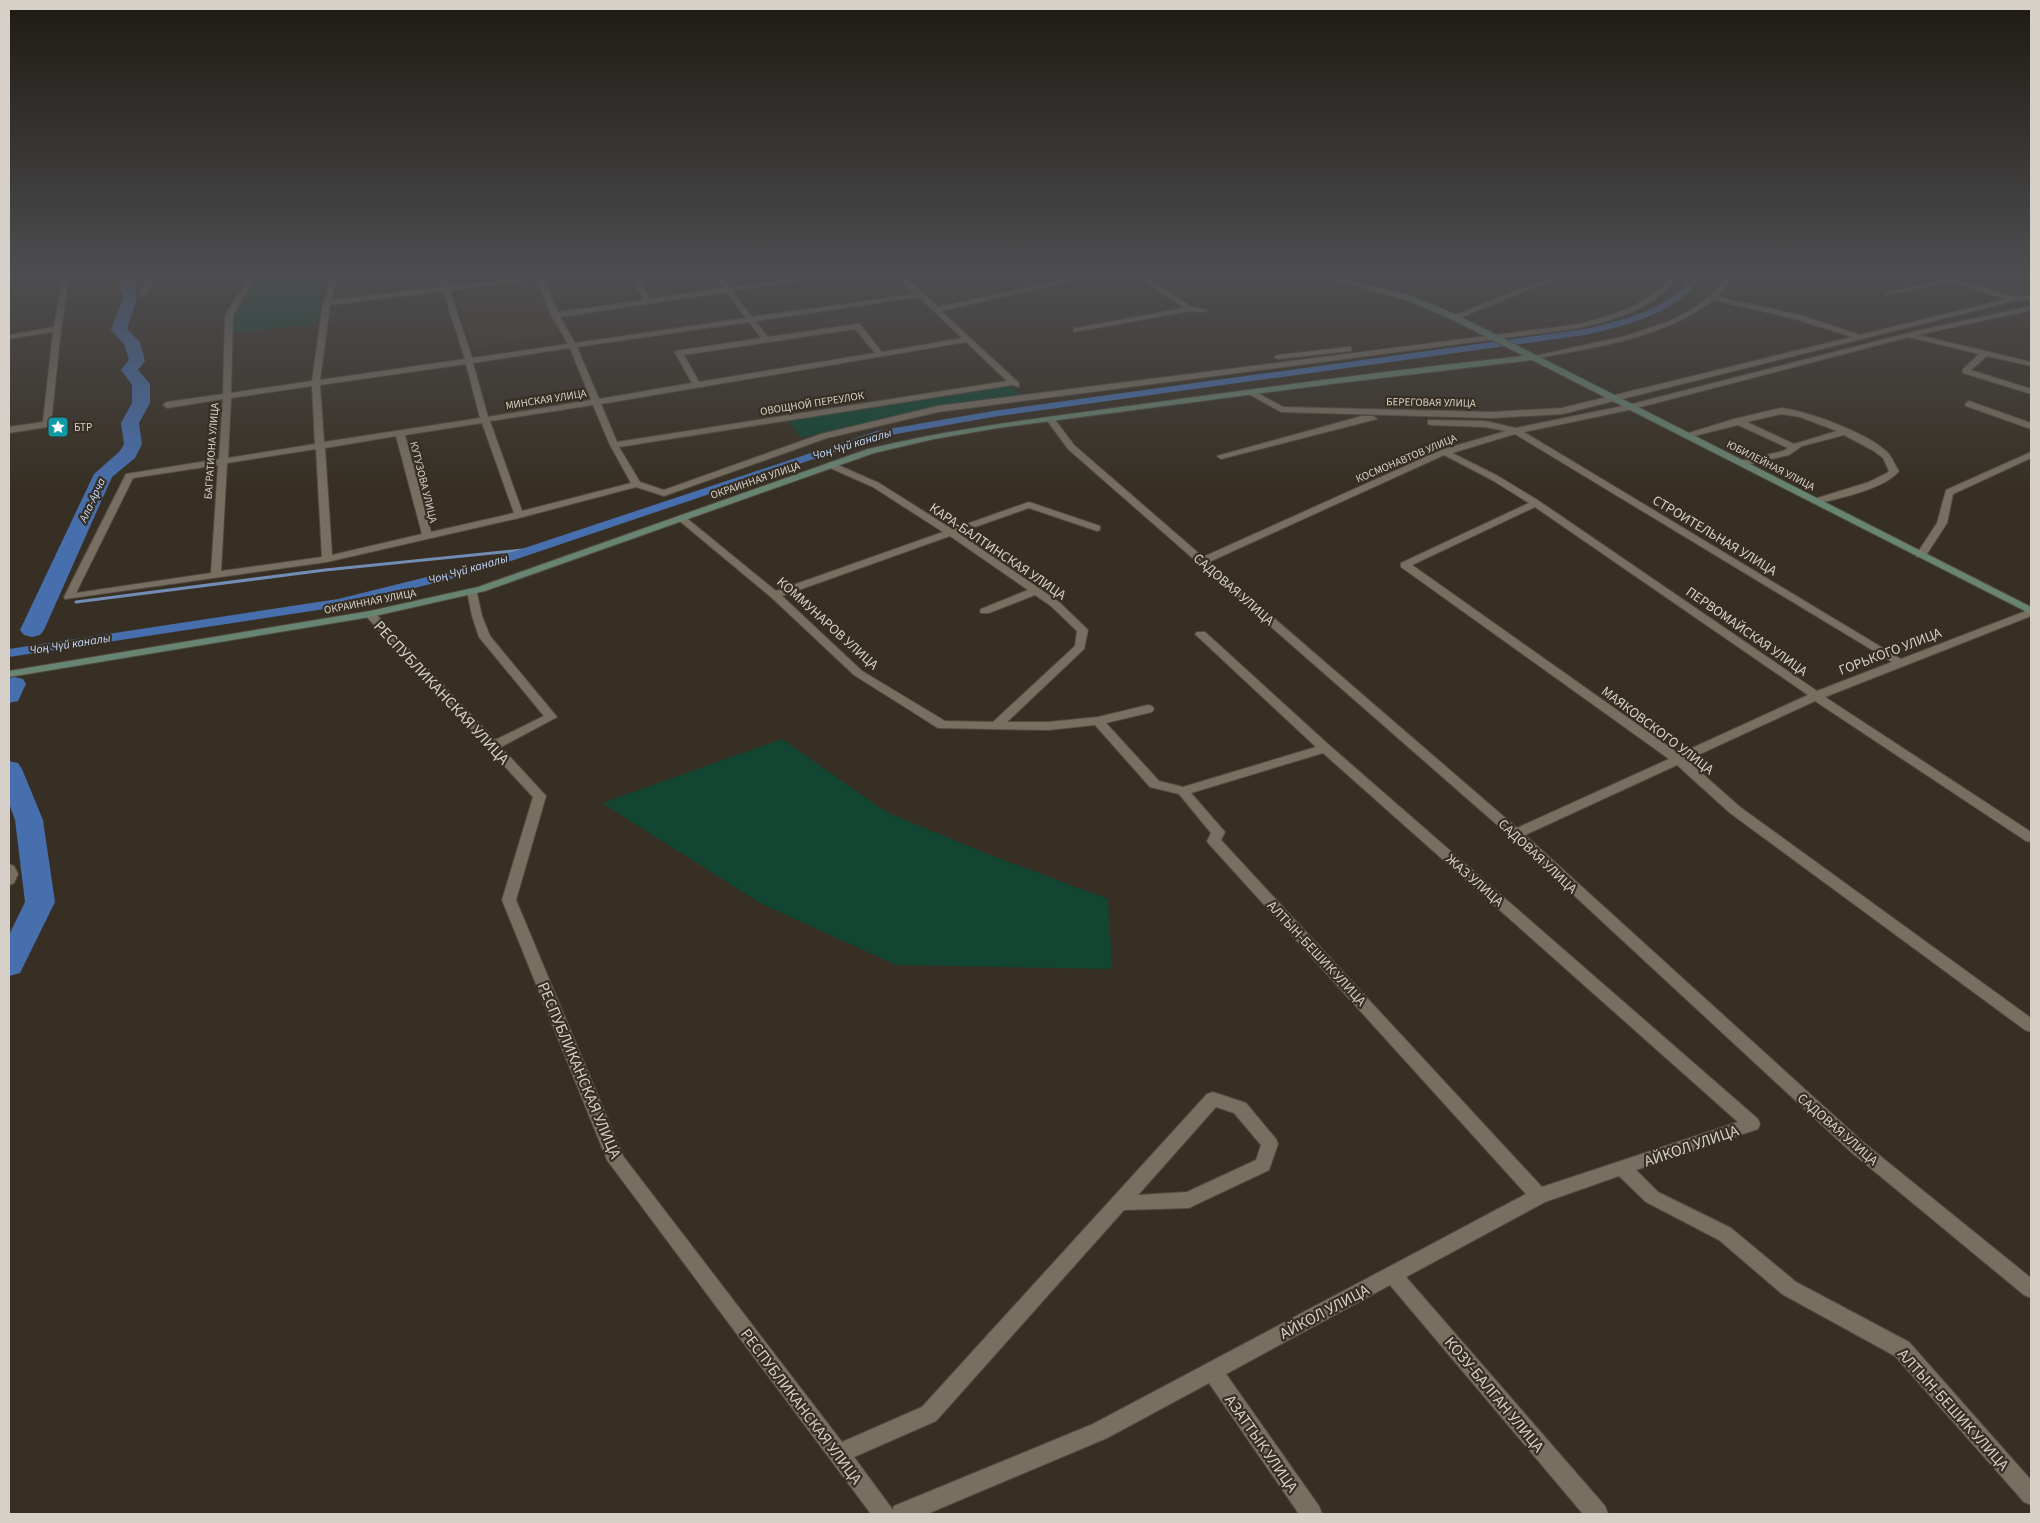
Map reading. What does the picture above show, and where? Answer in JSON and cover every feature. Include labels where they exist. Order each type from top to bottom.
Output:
[{"type":"street","points":[[9,430],[48,424],[55,347]]},
{"type":"street","name":"БАГРАТИОНА УЛИЦА","points":[[216,576],[228,347]]},
{"type":"street","points":[[321,347],[316,382],[327,559]]},
{"type":"street","points":[[466,347],[485,420],[518,515]]},
{"type":"street","points":[[167,405],[316,382],[572,347]]},
{"type":"street","points":[[573,347],[614,445],[636,484]]},
{"type":"street","points":[[697,385],[679,353],[719,347]]},
{"type":"street","points":[[874,347],[881,355]]},
{"type":"street","name":"МИНСКАЯ УЛИЦА","points":[[216,576],[73,597],[69,596],[129,476],[485,420],[926,347]]},
{"type":"street","points":[[974,347],[1026,394],[1425,347]]},
{"type":"street","name":"ЮБИЛЕЙНАЯ УЛИЦА","points":[[1515,347],[2031,612]]},
{"type":"street","points":[[1532,356],[1581,347]]},
{"type":"street","name":"БЕРЕГОВАЯ УЛИЦА","points":[[1249,392],[1281,410],[1492,415],[1562,411],[1615,400],[1819,347]]},
{"type":"street","name":"КОСМОНАВТОВ УЛИЦА","points":[[1202,561],[1444,452],[1516,431],[1629,406],[1861,347]]},
{"type":"street","points":[[1956,347],[2031,364]]},
{"type":"street","points":[[216,576],[327,559],[518,515],[636,484],[664,493],[824,436],[938,409],[1026,394],[1315,352],[1354,348],[1377,353]]},
{"type":"street","points":[[1984,354],[1966,371],[2031,392]]},
{"type":"street","name":"ОКРАИННАЯ УЛИЦА","points":[[9,674],[370,614],[472,591],[870,451],[914,439],[986,426],[1407,370],[1532,356]]},
{"type":"street","name":"ОВОЩНОЙ ПЕРЕУЛОК","points":[[614,445],[1012,382]]},
{"type":"street","points":[[1969,404],[2031,426]]},
{"type":"street","points":[[1686,435],[1786,410],[1799,413],[1844,432],[1887,456],[1894,474],[1880,481],[1817,501]]},
{"type":"street","name":"САДОВАЯ УЛИЦА","points":[[1050,419],[1071,447],[1516,834],[1600,914],[1857,1147],[2031,1289]]},
{"type":"street","name":"БЕРЕГОВАЯ УЛИЦА","points":[[1220,456],[1362,419],[1485,424],[1516,431]]},
{"type":"street","points":[[1737,421],[1794,447]]},
{"type":"street","name":"СТРОИТЕЛЬНАЯ УЛИЦА","points":[[1516,431],[1898,662]]},
{"type":"street","points":[[1742,463],[1786,453],[1794,447],[1844,432]]},
{"type":"street","name":"КУТУЗОВА УЛИЦА","points":[[400,433],[427,536]]},
{"type":"street","name":"ПЕРВОМАЙСКАЯ УЛИЦА","points":[[1444,452],[1495,478],[1536,503],[1816,696],[2031,838]]},
{"type":"street","points":[[1921,555],[1942,522],[1949,492],[2031,455]]},
{"type":"street","name":"КАРА-БАЛТИНСКАЯ УЛИЦА","points":[[831,465],[876,485],[951,533],[1055,604],[1082,630],[1080,646],[996,726]]},
{"type":"street","name":"МАЯКОВСКОГО УЛИЦА","points":[[1536,503],[1405,565],[1679,760],[1735,810],[2031,1026]]},
{"type":"street","points":[[775,595],[1029,505],[1097,528]]},
{"type":"street","name":"КОММУНАРОВ УЛИЦА","points":[[681,518],[775,595],[858,673],[942,725],[996,726]]},
{"type":"street","points":[[472,591],[484,637],[551,717],[492,746]]},
{"type":"street","points":[[985,611],[1036,591]]},
{"type":"street","name":"ГОРЬКОГО УЛИЦА","points":[[1516,834],[1816,696],[1898,662],[2031,612]]},
{"type":"street","name":"РЕСПУБЛИКАНСКАЯ УЛИЦА","points":[[370,614],[540,796],[509,900],[616,1160],[884,1514]]},
{"type":"street","name":"ЖАЗ УЛИЦА","points":[[1201,634],[1325,748],[1752,1124]]},
{"type":"street","points":[[996,726],[1048,726],[1098,721],[1148,709]]},
{"type":"street","points":[[1098,721],[1155,784],[1183,791],[1325,748]]},
{"type":"street","name":"АЛТЫН-БЕШИК УЛИЦА","points":[[1183,791],[1218,832],[1214,841],[1540,1196]]},
{"type":"street","points":[[9,869],[11,874],[9,880]]},
{"type":"street","points":[[838,1454],[929,1414],[1213,1099],[1240,1108],[1270,1144],[1263,1166],[1189,1200],[1120,1203]]},
{"type":"street","name":"АЙКОЛ УЛИЦА","points":[[902,1514],[1100,1432],[1540,1196],[1752,1124]]},
{"type":"street","name":"АЛТЫН-БЕШИК УЛИЦА","points":[[1622,1168],[1652,1197],[1725,1234],[1789,1288],[1902,1349],[2031,1495]]},
{"type":"street","name":"КОЗУ-БАЛГАН УЛИЦА","points":[[1393,1274],[1597,1514]]},
{"type":"street","name":"АЗАТТЫК УЛИЦА","points":[[1212,1371],[1311,1514]]},
{"type":"green space","points":[[1009,385],[1021,395],[936,407],[801,438],[788,419]]},
{"type":"green space","points":[[782,739],[886,812],[985,853],[1108,899],[1112,969],[896,965],[760,903],[602,803]]},
{"type":"waterway","name":"Ала-Арча","points":[[32,630],[104,474],[128,454],[133,444],[130,423],[141,403],[141,384],[129,370],[137,361],[133,347]]},
{"type":"waterway","name":"Чоң Чүй каналы","points":[[9,653],[338,603],[471,570],[877,434],[993,414],[1476,347]]},
{"type":"waterway","points":[[76,602],[325,570],[533,549]]},
{"type":"waterway","name":"Ала-Арча","points":[[9,696],[14,684]]},
{"type":"waterway","name":"Ала-Арча","points":[[9,769],[29,820],[40,902],[9,965]]},
{"type":"place","name":"БТР","points":[[58,427]]}]
